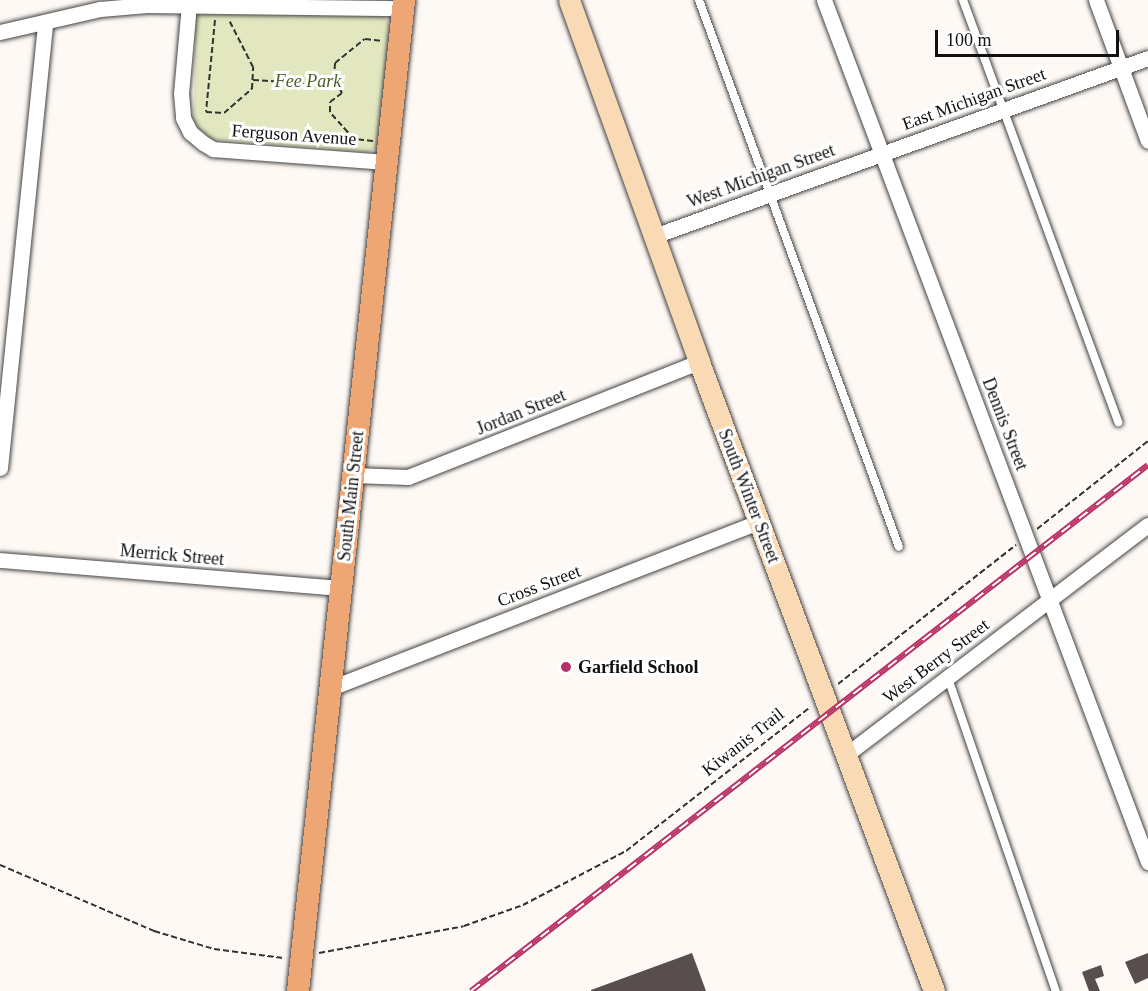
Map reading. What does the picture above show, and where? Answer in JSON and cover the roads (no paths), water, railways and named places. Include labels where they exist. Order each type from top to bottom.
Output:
[{"type":"main road","name":"South Main Street","points":[[298,991],[333,687],[353,475],[404,4]]},
{"type":"street","name":"South Winter Street","points":[[569,0],[699,362],[825,694],[934,991]]},
{"type":"street","name":"Dennis Street","points":[[824,0],[1148,862]]},
{"type":"street","points":[[1096,0],[1148,141]]},
{"type":"street","points":[[0,32],[100,9],[189,4],[404,4]]},
{"type":"street","name":"Ferguson Avenue","points":[[189,4],[182,101],[190,132],[203,143],[213,149],[386,162]]},
{"type":"street","points":[[0,468],[5,364],[45,22]]},
{"type":"street","name":"East Michigan Street","points":[[882,153],[1148,58]]},
{"type":"street","name":"West Michigan Street","points":[[654,236],[882,153]]},
{"type":"street","name":"Jordan Street","points":[[353,475],[408,477],[699,362]]},
{"type":"street","name":"Cross Street","points":[[333,687],[759,522]]},
{"type":"street","name":"West Berry Street","points":[[846,754],[1148,525]]},
{"type":"street","name":"Merrick Street","points":[[0,560],[342,588]]},
{"type":"lane","points":[[699,0],[768,195],[899,547]]},
{"type":"lane","points":[[963,0],[1118,422]]},
{"type":"lane","points":[[947,676],[1056,991]]},
{"type":"railway","points":[[471,991],[1148,465]]},
{"type":"place","name":"Garfield School","points":[[566,667]]},
{"type":"park label","name":"Fee Park","points":[[308,81]]}]
